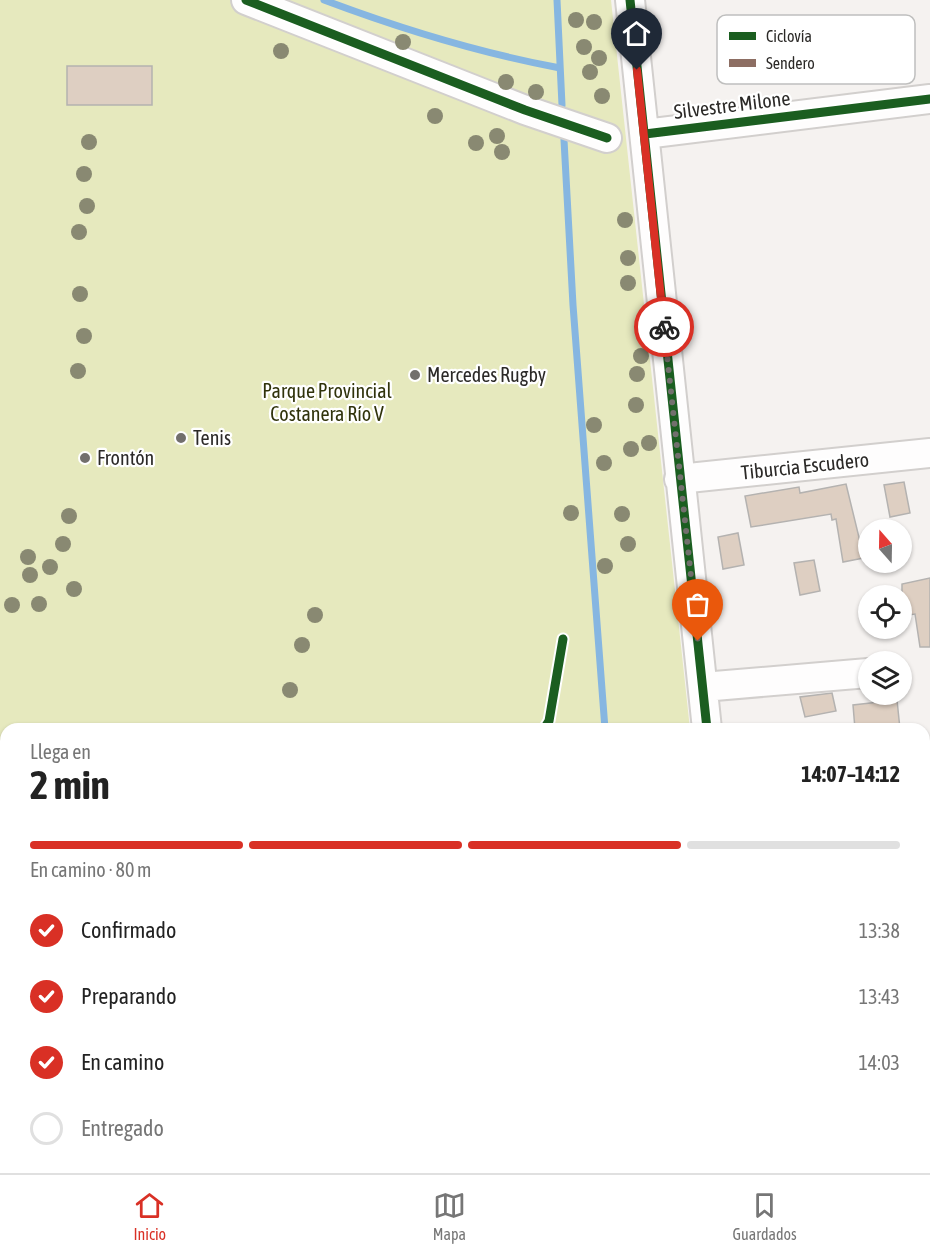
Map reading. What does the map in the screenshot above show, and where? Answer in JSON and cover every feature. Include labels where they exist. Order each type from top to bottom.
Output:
[{"type":"street","points":[[246,0],[525,110],[607,138]]},
{"type":"street","points":[[630,0],[706,723]]},
{"type":"street","name":"Silvestre Milone","points":[[645,134],[930,99]]},
{"type":"street","name":"Tiburcia Escudero","points":[[679,479],[930,453]]},
{"type":"street","points":[[703,687],[858,674]]},
{"type":"green space","name":"Parque Provincial Costanera Río V","points":[[0,0],[611,0],[689,723],[0,723]]},
{"type":"building","points":[[67,66],[152,66],[152,105],[67,105]]},
{"type":"building","points":[[904,482],[910,513],[890,517],[884,485]]},
{"type":"building","points":[[846,484],[858,533],[858,559],[843,562],[836,519],[832,520],[831,514],[751,527],[745,496],[799,487],[800,493]]},
{"type":"building","points":[[738,533],[744,565],[723,569],[718,537]]},
{"type":"building","points":[[814,560],[820,591],[800,595],[794,563]]},
{"type":"building","points":[[930,578],[930,647],[920,647],[915,614],[912,614],[912,585],[902,584]]},
{"type":"building","points":[[832,693],[836,711],[805,717],[800,697]]},
{"type":"building","points":[[853,705],[898,705],[899,723],[854,723]]},
{"type":"waterway","points":[[324,0],[441,39],[560,68]]},
{"type":"waterway","points":[[557,0],[562,105]]},
{"type":"waterway","points":[[564,140],[573,305],[605,723]]},
{"type":"cycle path","points":[[246,0],[525,110],[607,138]]},
{"type":"cycle path","points":[[630,0],[706,723]]},
{"type":"cycle path","points":[[645,134],[930,99]]},
{"type":"cycle path","points":[[548,723],[563,639]]},
{"type":"way so far","points":[[664,327],[698,641]]},
{"type":"place","name":"Mercedes Rugby","points":[[415,375]]},
{"type":"place","name":"Tenis","points":[[181,438]]},
{"type":"place","name":"Frontón","points":[[85,458]]},
{"type":"route","points":[[637,70],[664,327]]}]
